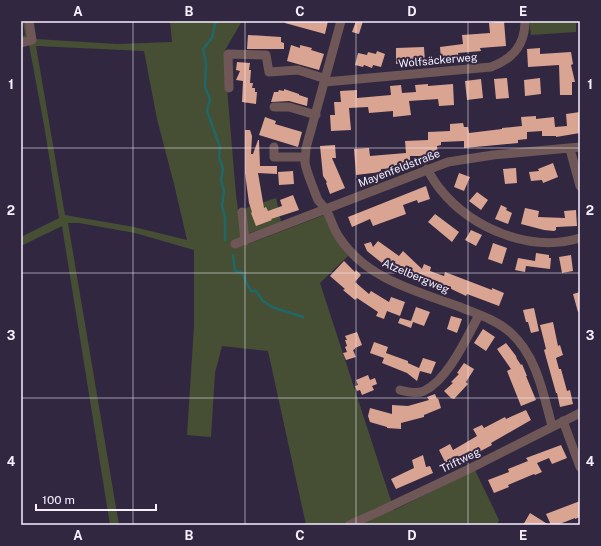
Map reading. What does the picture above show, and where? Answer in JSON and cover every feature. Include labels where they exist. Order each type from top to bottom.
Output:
[{"type":"street","points":[[21,43],[32,40],[29,21]]},
{"type":"street","points":[[274,147],[274,157],[305,157],[306,148],[341,21]]},
{"type":"street","name":"Wolfsäckerweg","points":[[325,80],[491,67],[503,63],[512,56],[519,47],[523,36],[525,21]]},
{"type":"street","points":[[229,88],[228,54],[266,55],[269,72],[298,70],[325,80]]},
{"type":"street","points":[[274,107],[289,107],[316,115]]},
{"type":"street","name":"Mayenfeldstraße","points":[[235,244],[448,162],[580,147]]},
{"type":"street","points":[[570,149],[580,186]]},
{"type":"street","name":"Atzelbergweg","points":[[305,157],[305,164],[318,200],[326,209],[338,236],[357,259],[375,273],[397,284],[497,322],[510,331],[526,351],[533,363],[542,386],[552,426]]},
{"type":"street","points":[[427,169],[440,190],[460,209],[484,226],[510,236],[536,242],[560,242],[580,238]]},
{"type":"street","points":[[242,212],[245,241]]},
{"type":"street","points":[[400,390],[409,392],[423,392],[436,384],[449,368],[479,315]]},
{"type":"street","name":"Triftweg","points":[[349,525],[384,510],[580,413]]},
{"type":"street","points":[[564,421],[580,467]]},
{"type":"green space","points":[[23,21],[32,21],[35,39],[117,44],[172,42],[170,21],[242,21],[224,52],[236,195],[243,246],[324,215],[334,237],[348,256],[320,283],[394,510],[475,470],[499,520],[497,525],[306,525],[268,351],[222,346],[215,373],[211,437],[187,435],[194,326],[194,250],[135,233],[79,223],[68,223],[119,525],[110,525],[62,226],[21,246],[21,237],[59,218],[29,45],[21,47],[21,37],[25,35]],"holes":[[[36,46],[144,51],[157,119],[187,240],[134,227],[65,215]]]},
{"type":"green space","points":[[529,21],[580,21],[580,23],[576,23],[576,32],[531,35]]},
{"type":"green space","points":[[276,198],[281,222],[247,234],[243,209]]},
{"type":"building","points":[[286,21],[328,21],[325,34],[285,23]]},
{"type":"building","points":[[356,21],[363,21],[359,34],[352,32]]},
{"type":"building","points":[[504,21],[506,46],[480,48],[481,51],[458,53],[459,58],[441,60],[440,47],[463,44],[462,35],[490,33],[489,23]]},
{"type":"building","points":[[248,35],[281,37],[281,42],[284,43],[284,49],[247,49]]},
{"type":"building","points":[[291,45],[300,48],[300,45],[312,48],[311,50],[324,54],[319,70],[287,61]]},
{"type":"building","points":[[424,47],[425,62],[396,64],[396,48]]},
{"type":"building","points":[[540,48],[540,54],[571,52],[573,64],[571,65],[575,82],[572,82],[572,95],[560,95],[559,65],[528,67],[527,49]]},
{"type":"building","points":[[377,51],[385,54],[381,67],[373,65],[372,68],[364,65],[363,67],[355,65],[358,53],[367,55],[368,52],[376,54]]},
{"type":"building","points":[[237,62],[250,63],[250,83],[253,83],[252,88],[255,88],[255,92],[257,92],[256,104],[242,102],[243,81],[236,80],[240,71],[236,70]]},
{"type":"building","points":[[507,78],[509,98],[496,99],[494,79]]},
{"type":"building","points":[[540,78],[541,94],[525,96],[524,80]]},
{"type":"building","points":[[481,79],[483,98],[467,100],[465,81]]},
{"type":"building","points":[[428,84],[428,86],[453,84],[454,105],[439,106],[438,99],[409,101],[411,115],[393,117],[393,111],[369,113],[368,107],[349,108],[351,130],[331,131],[330,115],[335,115],[334,102],[341,102],[340,91],[357,90],[357,98],[391,95],[390,86],[401,85],[402,93],[416,92],[415,85]]},
{"type":"building","points":[[284,89],[308,98],[307,106],[289,101],[271,102],[274,92],[278,92],[279,90],[284,91]]},
{"type":"building","points":[[580,112],[580,133],[556,137],[542,136],[542,131],[527,132],[527,139],[518,140],[518,143],[464,148],[464,141],[441,142],[441,145],[437,146],[438,156],[410,156],[410,162],[397,163],[398,168],[381,169],[381,172],[356,175],[354,149],[369,148],[370,156],[406,153],[405,141],[428,140],[428,132],[450,131],[450,124],[463,123],[464,127],[468,127],[469,133],[522,126],[521,117],[536,116],[536,119],[554,117],[555,127],[567,126],[566,114]]},
{"type":"building","points":[[265,117],[276,121],[275,124],[302,132],[298,147],[259,135]]},
{"type":"building","points":[[245,130],[250,130],[252,136],[251,154],[253,154],[259,140],[260,166],[277,166],[277,174],[258,173],[264,208],[266,207],[268,211],[282,206],[280,200],[293,195],[299,210],[271,219],[272,220],[256,226],[251,213],[245,173]]},
{"type":"building","points":[[335,145],[336,158],[332,158],[345,188],[330,194],[326,183],[327,182],[323,176],[320,146]]},
{"type":"building","points":[[553,163],[558,177],[543,183],[542,180],[531,181],[529,172],[539,171],[538,169]]},
{"type":"building","points":[[516,168],[517,183],[505,184],[503,169]]},
{"type":"building","points":[[293,171],[294,184],[279,185],[278,172]]},
{"type":"building","points":[[459,173],[470,177],[464,191],[454,187]]},
{"type":"building","points":[[426,186],[430,199],[418,203],[417,200],[403,205],[406,214],[373,226],[370,219],[352,227],[348,217]]},
{"type":"building","points":[[477,192],[488,200],[481,210],[469,201]]},
{"type":"building","points":[[501,205],[512,213],[508,224],[495,219]]},
{"type":"building","points":[[525,208],[539,211],[538,217],[565,218],[564,211],[576,210],[577,226],[556,227],[556,230],[554,231],[521,224]]},
{"type":"building","points":[[435,214],[459,232],[452,242],[428,222]]},
{"type":"building","points":[[471,230],[482,235],[476,246],[465,240]]},
{"type":"building","points":[[378,241],[399,256],[403,251],[422,269],[424,264],[431,267],[430,271],[444,276],[445,272],[504,293],[499,306],[467,294],[466,296],[441,284],[412,274],[410,276],[405,274],[385,259],[382,263],[367,251],[364,244],[371,242],[373,247]]},
{"type":"building","points":[[493,243],[507,248],[502,264],[488,259]]},
{"type":"building","points":[[536,253],[549,255],[549,258],[551,258],[550,269],[526,266],[525,272],[515,270],[518,258],[535,261]]},
{"type":"building","points":[[571,255],[573,271],[562,273],[559,257]]},
{"type":"building","points":[[344,261],[355,272],[356,270],[361,275],[355,282],[369,294],[371,291],[389,302],[391,297],[405,302],[400,316],[387,311],[384,319],[376,316],[378,312],[357,298],[355,300],[343,290],[345,289],[330,276]]},
{"type":"building","points":[[580,292],[580,311],[578,312],[573,294]]},
{"type":"building","points":[[416,307],[430,312],[424,326],[413,322],[411,328],[398,323],[400,318],[411,321]]},
{"type":"building","points":[[534,308],[539,331],[531,333],[523,310]]},
{"type":"building","points":[[451,316],[462,319],[457,333],[447,329]]},
{"type":"building","points":[[553,322],[558,346],[560,345],[563,355],[556,358],[559,369],[561,369],[567,391],[570,390],[573,404],[560,407],[544,350],[546,349],[540,325]]},
{"type":"building","points":[[483,329],[495,337],[486,351],[474,343]]},
{"type":"building","points":[[357,332],[362,345],[353,350],[356,357],[346,360],[343,353],[347,352],[345,340],[347,340],[345,336]]},
{"type":"building","points":[[374,342],[388,347],[386,353],[408,361],[408,363],[419,368],[423,358],[436,362],[431,374],[420,371],[417,381],[407,373],[382,363],[384,358],[370,353]]},
{"type":"building","points":[[506,343],[521,365],[522,364],[536,400],[521,406],[507,371],[511,369],[497,349]]},
{"type":"building","points":[[464,363],[474,369],[466,382],[468,384],[454,399],[444,391],[453,383],[451,382],[459,374],[457,373]]},
{"type":"building","points":[[368,375],[370,380],[375,378],[377,384],[372,386],[374,390],[362,395],[360,390],[357,391],[355,386],[358,385],[356,380]]},
{"type":"building","points":[[435,394],[441,408],[424,415],[424,417],[401,423],[401,429],[387,428],[370,422],[368,416],[370,408],[392,414],[392,405],[408,406],[429,400],[427,397]]},
{"type":"building","points":[[526,410],[531,420],[491,443],[492,445],[466,459],[464,457],[447,466],[439,450],[450,444],[453,450],[477,436],[473,429],[482,425],[484,428],[505,417],[506,419]]},
{"type":"building","points":[[561,445],[567,458],[552,464],[549,458],[537,463],[542,472],[508,485],[509,487],[494,493],[488,480],[509,472],[508,469],[528,461],[526,458]]},
{"type":"building","points":[[423,455],[426,467],[430,466],[433,473],[396,489],[391,479],[414,468],[412,460]]},
{"type":"building","points":[[580,501],[580,517],[557,525],[551,525],[546,514]]},
{"type":"building","points":[[530,513],[549,525],[523,525]]},
{"type":"waterway","points":[[217,21],[212,38],[203,49],[206,64],[205,87],[210,99],[207,111],[220,147],[219,157],[223,169],[221,180],[224,191],[222,206],[225,217],[225,240]]},
{"type":"waterway","points":[[233,255],[235,271],[241,272],[251,291],[256,291],[263,301],[272,307],[303,317]]}]
